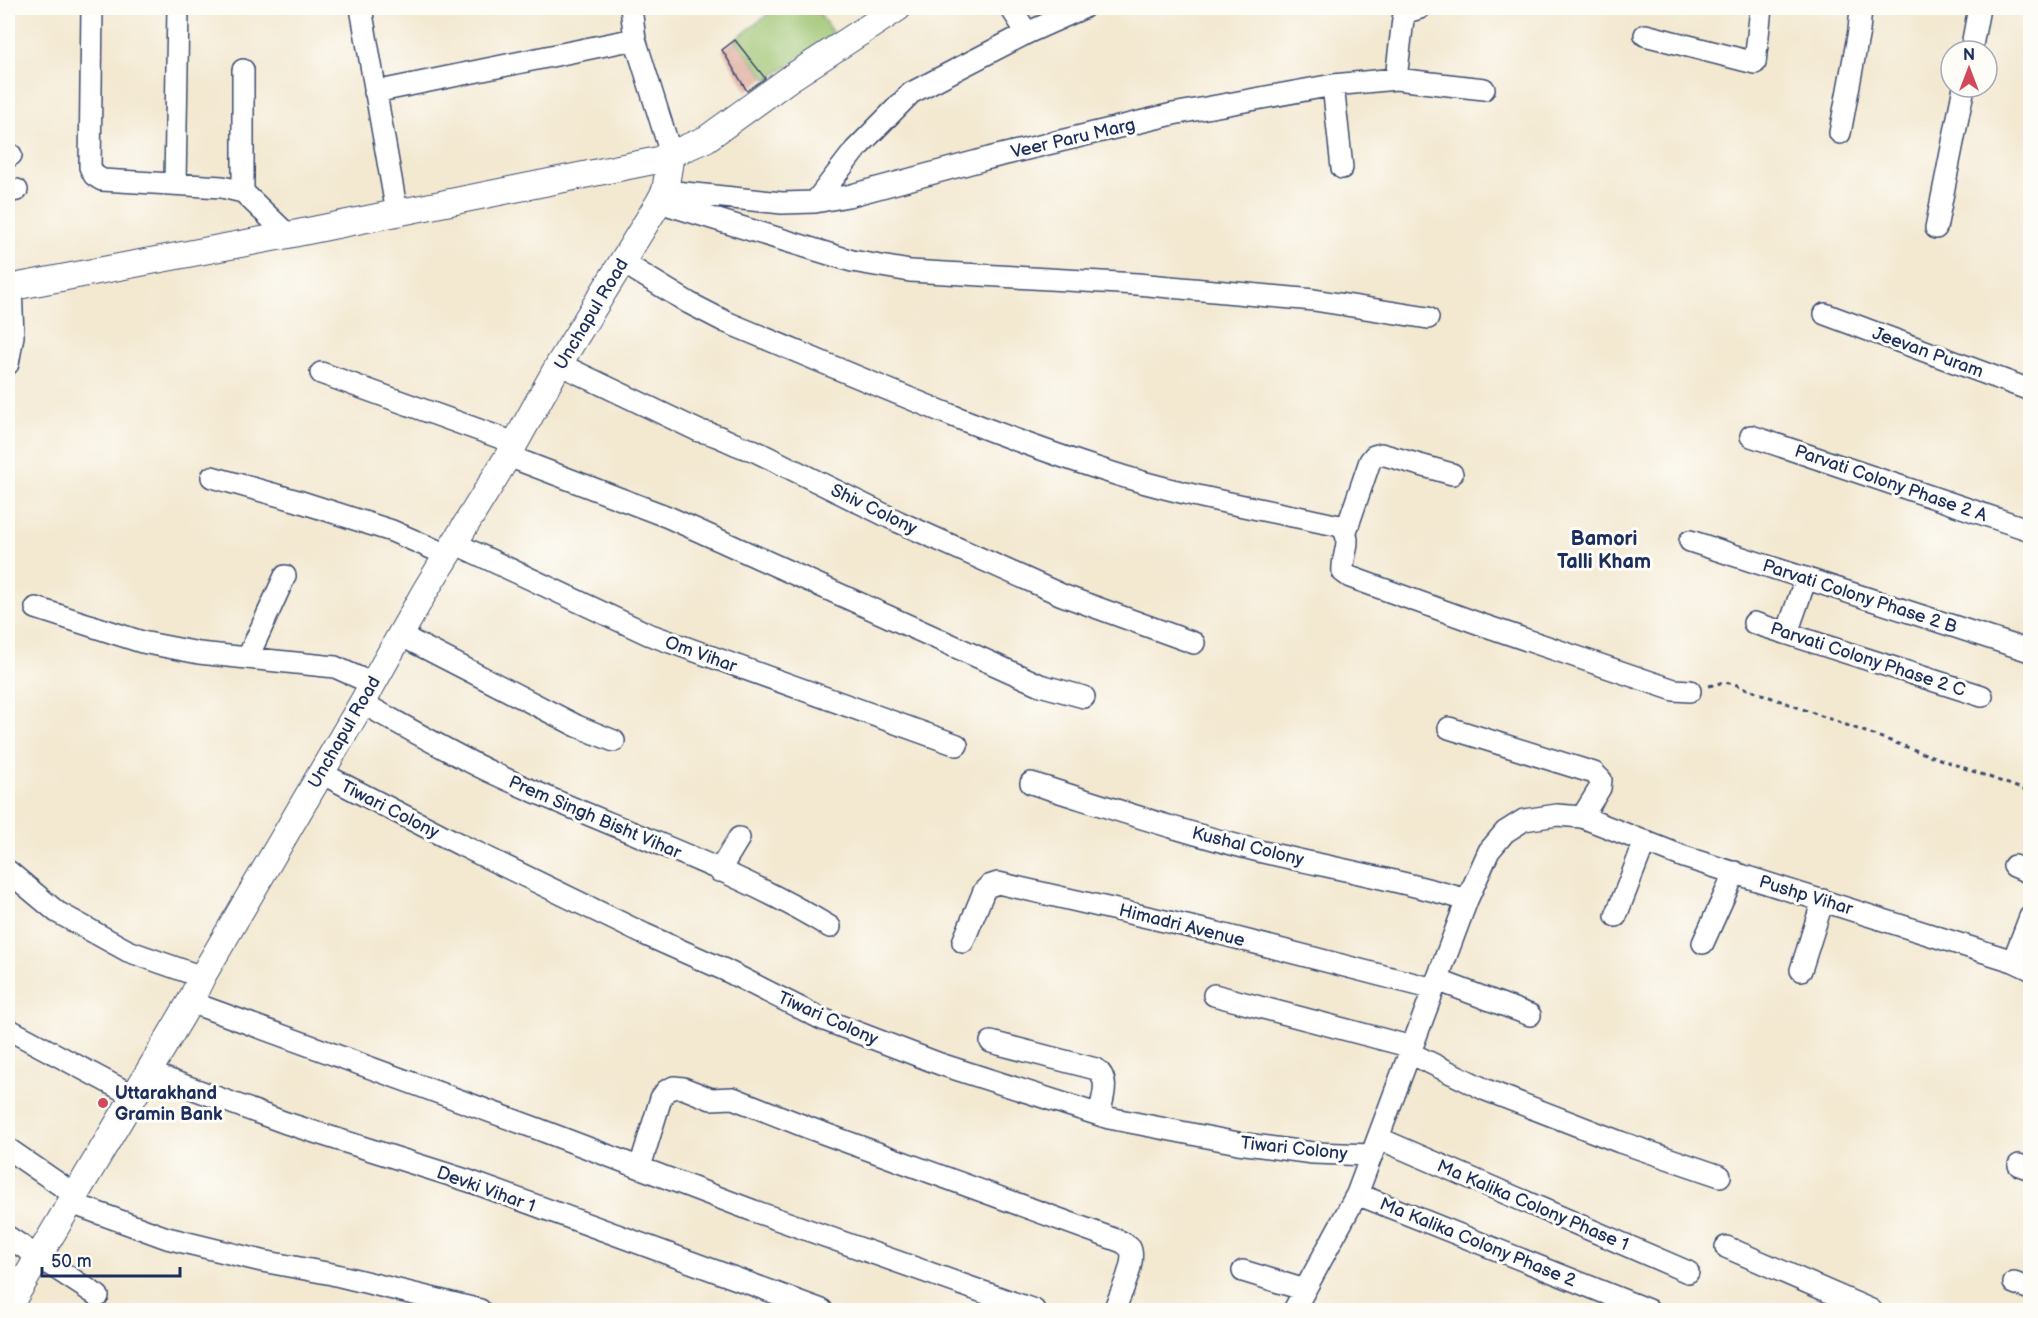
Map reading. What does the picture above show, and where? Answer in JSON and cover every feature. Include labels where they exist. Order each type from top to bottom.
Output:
[{"type":"street","points":[[92,8],[90,167],[94,175],[102,180],[222,187],[243,192],[288,235]]},
{"type":"street","points":[[175,184],[178,8]]},
{"type":"street","points":[[361,8],[397,213]]},
{"type":"street","points":[[631,8],[635,39],[671,154]]},
{"type":"street","points":[[1011,8],[1027,33]]},
{"type":"street","points":[[815,202],[855,150],[911,93],[1027,33],[1083,8]]},
{"type":"street","points":[[1396,79],[1403,19],[1407,12],[1420,8]]},
{"type":"street","points":[[1645,35],[1755,63],[1761,8]]},
{"type":"street","points":[[1840,133],[1859,31],[1861,8]]},
{"type":"street","points":[[1973,39],[1979,8]]},
{"type":"street","points":[[8,364],[12,336],[9,288],[646,163],[706,139],[883,12]]},
{"type":"street","points":[[375,92],[635,39]]},
{"type":"street","points":[[243,70],[243,192]]},
{"type":"street","name":"Veer Paru Marg","points":[[662,196],[782,203],[815,202],[848,196],[989,158],[1173,114],[1333,86],[1396,79],[1484,89]]},
{"type":"street","points":[[1333,86],[1342,168]]},
{"type":"street","points":[[1936,228],[1962,99]]},
{"type":"street","name":"Unchapul Road","points":[[8,1308],[190,1002],[202,977],[450,549],[662,196],[671,154]]},
{"type":"street","points":[[662,196],[852,261],[910,271],[1137,284],[1314,300],[1428,318]]},
{"type":"street","points":[[622,262],[689,303],[726,322],[1036,448],[1151,484],[1340,526],[1346,531],[1348,537],[1343,572],[1350,577],[1479,624],[1674,690],[1690,691]]},
{"type":"street","name":"Jeevan Puram","points":[[1825,314],[2031,390]]},
{"type":"street","name":"Shiv Colony","points":[[560,364],[699,431],[709,432],[742,448],[753,450],[899,522],[1062,596],[1194,643]]},
{"type":"street","points":[[321,373],[668,517],[1040,685],[1084,697]]},
{"type":"street","name":"Parvati Colony Phase 2 A","points":[[1751,436],[2031,530]]},
{"type":"street","points":[[1346,531],[1370,461],[1374,456],[1382,454],[1452,474]]},
{"type":"street","name":"Om Vihar","points":[[212,477],[298,501],[450,549],[648,634],[957,745]]},
{"type":"street","name":"Parvati Colony Phase 2 B","points":[[1690,541],[2031,651]]},
{"type":"street","points":[[248,657],[285,576]]},
{"type":"street","points":[[1787,633],[1806,578]]},
{"type":"street","name":"Prem Singh Bisht Vihar","points":[[36,608],[142,642],[199,652],[335,668],[368,694],[494,774],[789,902],[830,927]]},
{"type":"street","name":"Parvati Colony Phase 2 C","points":[[1754,623],[1982,696]]},
{"type":"street","points":[[400,635],[577,726],[614,741]]},
{"type":"street","points":[[1449,728],[1594,773],[1600,780],[1600,788],[1582,818]]},
{"type":"street","name":"Tiwari Colony","points":[[321,773],[461,845],[644,934],[725,970],[822,1019],[940,1064],[1099,1114],[1238,1143],[1313,1153],[1375,1146]]},
{"type":"street","name":"Kushal Colony","points":[[1031,783],[1197,835],[1263,852],[1413,884],[1467,900]]},
{"type":"street","name":"Pushp Vihar","points":[[1294,1311],[1357,1194],[1467,900],[1489,851],[1505,832],[1524,820],[1557,815],[1582,818],[1684,857],[2022,965]]},
{"type":"street","points":[[719,871],[739,838]]},
{"type":"street","points":[[1616,916],[1645,841]]},
{"type":"street","points":[[8,871],[57,912],[128,951],[202,977]]},
{"type":"street","points":[[1703,943],[1735,872]]},
{"type":"street","name":"Himadri Avenue","points":[[963,942],[984,891],[989,886],[998,883],[1436,985],[1530,1015]]},
{"type":"street","points":[[1801,970],[1823,900]]},
{"type":"street","points":[[2022,965],[2031,917]]},
{"type":"street","points":[[1214,995],[1411,1050],[1486,1090],[1620,1142],[1720,1176]]},
{"type":"street","points":[[190,1002],[754,1211],[1034,1311]]},
{"type":"street","points":[[8,1029],[134,1096]]},
{"type":"street","points":[[991,1042],[1096,1069],[1102,1073],[1105,1081],[1099,1114]]},
{"type":"street","name":"Devki Vihar 1","points":[[148,1072],[286,1123],[469,1181],[822,1311]]},
{"type":"street","points":[[640,1167],[661,1098],[666,1091],[674,1087],[683,1088],[711,1099],[733,1098],[1122,1242],[1130,1248],[1132,1257],[1114,1311]]},
{"type":"street","name":"Ma Kalika Colony Phase 1","points":[[1375,1146],[1688,1272]]},
{"type":"street","points":[[8,1149],[73,1199],[167,1238],[262,1262],[332,1274],[480,1311]]},
{"type":"street","name":"Ma Kalika Colony Phase 2","points":[[1357,1194],[1636,1309]]},
{"type":"street","points":[[8,1237],[98,1296]]},
{"type":"street","points":[[1726,1247],[1871,1311]]},
{"type":"street","points":[[1243,1271],[1305,1290]]},
{"type":"path","points":[[1690,691],[1724,682],[1734,684],[2031,792]]},
{"type":"green space","points":[[776,8],[816,8],[834,35],[767,80],[735,40]]},
{"type":"building","points":[[735,40],[765,78],[747,91],[722,50]]},
{"type":"place","name":"Uttarakhand Gramin Bank","points":[[103,1103]]},
{"type":"district","name":"Bamori Talli Kham","points":[[1604,550]]}]
